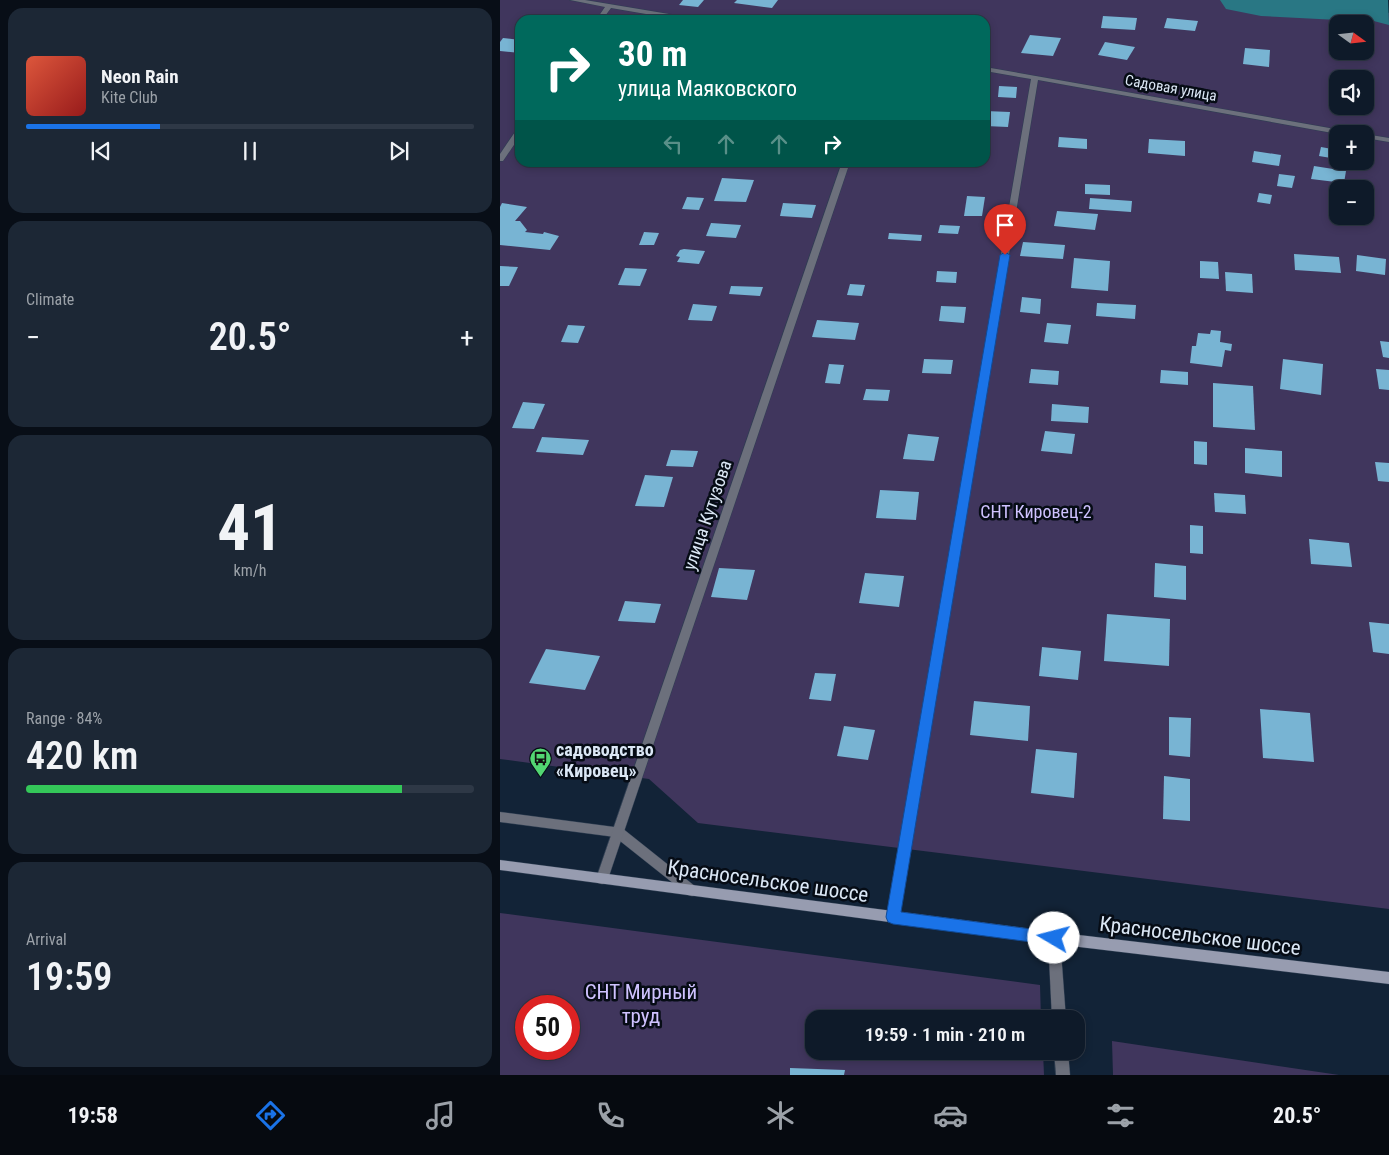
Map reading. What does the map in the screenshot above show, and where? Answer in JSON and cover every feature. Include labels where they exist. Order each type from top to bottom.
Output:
[{"type":"main road","name":"Красносельское шоссе","points":[[500,865],[1054,938],[1389,978]]},
{"type":"street","points":[[573,0],[664,15]]},
{"type":"street","points":[[603,15],[609,6]]},
{"type":"street","name":"Садовая улица","points":[[990,70],[1329,130]]},
{"type":"street","points":[[893,917],[1035,77]]},
{"type":"street","points":[[500,159],[515,138]]},
{"type":"street","points":[[1374,138],[1389,140]]},
{"type":"street","name":"улица Кутузова","points":[[602,879],[844,167]]},
{"type":"street","points":[[500,817],[618,832],[692,891]]},
{"type":"street","points":[[1054,938],[1058,1010]]},
{"type":"street","points":[[1062,1060],[1063,1075]]},
{"type":"green space","name":"СНТ Кировец-2","points":[[500,0],[1240,0],[1261,4],[1338,8],[1368,7],[1389,13],[1389,909],[698,823],[649,779],[500,759]]},
{"type":"green space","name":"СНТ Мирный труд","points":[[500,913],[1040,985],[1041,1010],[805,1010],[805,1060],[1043,1060],[1044,1075],[500,1075]]},
{"type":"green space","points":[[1112,1041],[1339,1075],[1113,1075]]},
{"type":"building","points":[[683,0],[704,0],[698,7],[679,5]]},
{"type":"building","points":[[737,0],[778,0],[772,8],[734,3]]},
{"type":"building","points":[[1103,16],[1137,18],[1135,30],[1101,28]]},
{"type":"building","points":[[1167,18],[1198,21],[1195,31],[1164,28]]},
{"type":"building","points":[[1030,35],[1061,38],[1053,56],[1021,53]]},
{"type":"building","points":[[503,38],[515,39],[515,52],[500,51],[500,42]]},
{"type":"building","points":[[1105,42],[1135,47],[1127,60],[1098,55]]},
{"type":"building","points":[[1245,48],[1270,50],[1269,67],[1243,64]]},
{"type":"building","points":[[999,86],[1017,87],[1016,98],[998,97]]},
{"type":"building","points":[[990,111],[1010,112],[1008,127],[990,126]]},
{"type":"building","points":[[1059,137],[1087,139],[1087,149],[1058,147]]},
{"type":"building","points":[[1149,139],[1185,141],[1185,156],[1148,153]]},
{"type":"building","points":[[1321,147],[1329,148],[1329,158],[1319,156]]},
{"type":"building","points":[[1254,151],[1281,155],[1279,166],[1252,162]]},
{"type":"building","points":[[1314,166],[1329,168],[1329,170],[1346,171],[1344,180],[1329,181],[1311,179]]},
{"type":"building","points":[[1279,174],[1295,176],[1292,188],[1277,186]]},
{"type":"building","points":[[722,178],[754,180],[746,202],[714,201]]},
{"type":"building","points":[[1085,184],[1110,185],[1110,195],[1085,194]]},
{"type":"building","points":[[1259,193],[1272,195],[1270,204],[1257,202]]},
{"type":"building","points":[[967,196],[985,197],[982,216],[964,216]]},
{"type":"building","points":[[687,197],[704,198],[699,210],[682,209]]},
{"type":"building","points":[[1090,198],[1132,201],[1131,212],[1089,209]]},
{"type":"building","points":[[502,203],[527,207],[515,221],[520,221],[527,230],[525,232],[543,234],[544,232],[559,236],[550,250],[500,245],[500,207]]},
{"type":"building","points":[[783,203],[816,205],[812,218],[780,216]]},
{"type":"building","points":[[1057,211],[1098,214],[1095,230],[1054,226]]},
{"type":"building","points":[[711,223],[741,225],[736,238],[706,236]]},
{"type":"building","points":[[940,225],[960,226],[958,234],[938,233]]},
{"type":"building","points":[[644,232],[659,233],[654,245],[639,245]]},
{"type":"building","points":[[889,233],[922,235],[921,241],[888,239]]},
{"type":"building","points":[[1023,242],[1065,245],[1063,259],[1020,256]]},
{"type":"building","points":[[680,250],[705,251],[699,264],[677,262],[680,257],[676,256]]},
{"type":"building","points":[[1294,254],[1339,257],[1341,273],[1295,270]]},
{"type":"building","points":[[1357,255],[1386,259],[1385,275],[1356,271]]},
{"type":"building","points":[[1074,258],[1110,261],[1108,291],[1071,288]]},
{"type":"building","points":[[1200,261],[1218,262],[1219,279],[1200,278]]},
{"type":"building","points":[[500,266],[518,267],[509,286],[500,286]]},
{"type":"building","points":[[625,268],[647,269],[640,286],[618,285]]},
{"type":"building","points":[[937,271],[957,272],[956,283],[936,282]]},
{"type":"building","points":[[1225,272],[1252,274],[1253,293],[1226,291]]},
{"type":"building","points":[[850,284],[865,285],[862,296],[847,295]]},
{"type":"building","points":[[731,286],[763,287],[760,296],[729,294]]},
{"type":"building","points":[[1022,297],[1041,299],[1040,314],[1020,312]]},
{"type":"building","points":[[1097,303],[1136,305],[1135,319],[1096,316]]},
{"type":"building","points":[[693,304],[717,306],[712,321],[688,320]]},
{"type":"building","points":[[941,306],[966,307],[964,323],[939,321]]},
{"type":"building","points":[[817,320],[859,323],[855,340],[812,337]]},
{"type":"building","points":[[1047,323],[1071,325],[1068,344],[1044,342]]},
{"type":"building","points":[[568,325],[585,326],[578,343],[561,342]]},
{"type":"building","points":[[1211,330],[1221,331],[1220,342],[1232,344],[1231,351],[1225,350],[1222,367],[1190,363],[1192,346],[1196,346],[1198,333],[1210,334]]},
{"type":"building","points":[[1380,341],[1389,342],[1389,358],[1383,357]]},
{"type":"building","points":[[924,359],[953,360],[951,374],[922,373]]},
{"type":"building","points":[[1283,359],[1323,364],[1321,395],[1280,389]]},
{"type":"building","points":[[829,364],[844,365],[840,384],[825,383]]},
{"type":"building","points":[[1031,369],[1059,371],[1058,385],[1029,383]]},
{"type":"building","points":[[1376,369],[1389,370],[1389,390],[1379,389]]},
{"type":"building","points":[[1161,370],[1188,372],[1188,385],[1160,383]]},
{"type":"building","points":[[1213,383],[1253,386],[1255,430],[1213,427]]},
{"type":"building","points":[[866,389],[890,390],[888,401],[863,400]]},
{"type":"building","points":[[523,402],[545,404],[534,429],[512,428]]},
{"type":"building","points":[[1052,404],[1089,407],[1088,423],[1051,421]]},
{"type":"building","points":[[1045,431],[1075,434],[1072,454],[1041,451]]},
{"type":"building","points":[[908,434],[939,437],[934,461],[903,459]]},
{"type":"building","points":[[542,437],[589,440],[583,455],[536,452]]},
{"type":"building","points":[[1194,441],[1207,442],[1207,465],[1194,464]]},
{"type":"building","points":[[1245,448],[1282,451],[1282,477],[1245,473]]},
{"type":"building","points":[[671,450],[698,451],[693,467],[666,466]]},
{"type":"building","points":[[1375,462],[1389,463],[1389,482],[1378,481]]},
{"type":"building","points":[[645,475],[673,477],[664,507],[635,506]]},
{"type":"building","points":[[880,490],[919,492],[916,520],[876,518]]},
{"type":"building","points":[[1214,493],[1245,495],[1246,514],[1215,512]]},
{"type":"building","points":[[1190,525],[1203,526],[1203,554],[1190,553]]},
{"type":"building","points":[[1309,539],[1349,543],[1352,567],[1311,564]]},
{"type":"building","points":[[1155,563],[1186,566],[1186,600],[1154,597]]},
{"type":"building","points":[[719,568],[755,570],[747,600],[711,597]]},
{"type":"building","points":[[865,573],[904,576],[899,607],[859,603]]},
{"type":"building","points":[[625,601],[661,604],[655,623],[618,621]]},
{"type":"building","points":[[1107,614],[1170,619],[1169,666],[1104,661]]},
{"type":"building","points":[[1369,622],[1389,624],[1389,654],[1373,652]]},
{"type":"building","points":[[1042,647],[1081,651],[1078,680],[1039,676]]},
{"type":"building","points":[[546,649],[600,656],[585,690],[529,683]]},
{"type":"building","points":[[815,673],[836,674],[831,701],[809,699]]},
{"type":"building","points":[[974,701],[1030,706],[1028,741],[970,735]]},
{"type":"building","points":[[1260,709],[1310,713],[1314,762],[1263,758]]},
{"type":"building","points":[[1169,717],[1191,718],[1190,757],[1169,755]]},
{"type":"building","points":[[844,726],[875,730],[868,760],[837,756]]},
{"type":"building","points":[[1036,749],[1077,753],[1074,798],[1031,793]]},
{"type":"building","points":[[1164,776],[1190,779],[1190,821],[1163,819]]},
{"type":"building","points":[[790,1068],[845,1070],[844,1075],[790,1075]]},
{"type":"waterway","points":[[1240,0],[1261,4],[1338,8],[1368,7],[1389,13]]},
{"type":"place","name":"садоводство «Кировец»","points":[[540,778]]},
{"type":"route","points":[[1005,255],[893,917],[1054,938]]}]
